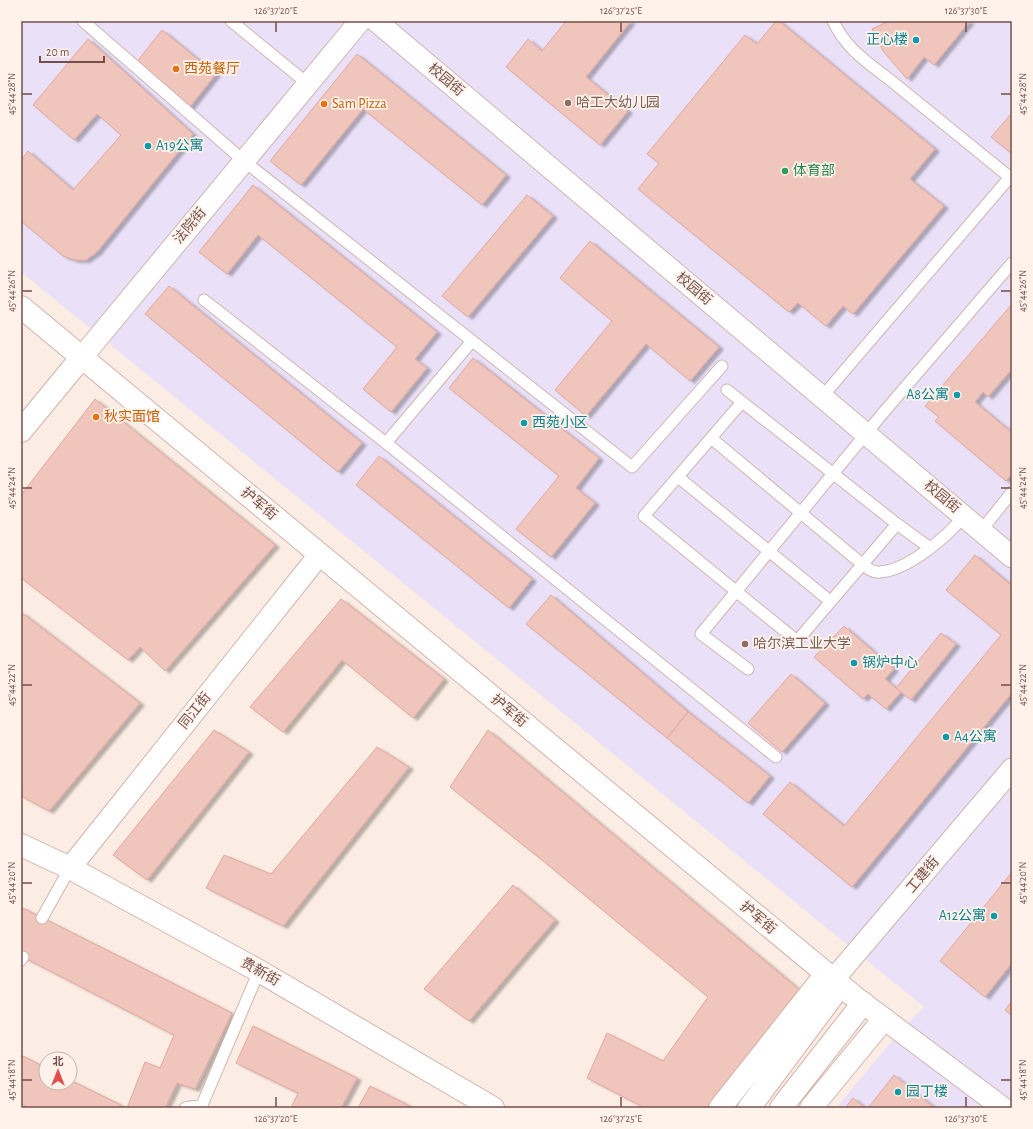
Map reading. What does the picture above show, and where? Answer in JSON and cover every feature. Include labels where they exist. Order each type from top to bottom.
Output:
[{"type":"street","name":"校园街","points":[[376,21],[1012,557]]},
{"type":"street","name":"法院街","points":[[21,431],[308,84],[353,23]]},
{"type":"street","name":"护军街","points":[[21,307],[843,987],[1003,1108]]},
{"type":"street","name":"同江街","points":[[70,868],[320,554]]},
{"type":"street","name":"工建街","points":[[749,1108],[1012,769]]},
{"type":"street","name":"贵新街","points":[[21,845],[70,868],[259,971],[493,1108]]},
{"type":"street","name":"工建街","points":[[720,1108],[843,987]]},
{"type":"street","name":"工建街","points":[[781,1108],[843,987]]},
{"type":"street","points":[[810,1108],[884,1019]]},
{"type":"lane","points":[[83,21],[244,161],[632,467],[722,366]]},
{"type":"lane","points":[[231,21],[308,84]]},
{"type":"lane","points":[[822,397],[1011,178],[855,53],[837,29],[834,21]]},
{"type":"lane","points":[[748,669],[701,634],[866,434],[1012,263]]},
{"type":"lane","points":[[204,300],[386,443],[776,757]]},
{"type":"lane","points":[[386,443],[472,341]]},
{"type":"lane","points":[[727,390],[897,524],[930,548]]},
{"type":"lane","points":[[742,402],[644,516],[797,640],[897,524]]},
{"type":"lane","points":[[711,438],[862,564],[870,570],[878,573],[901,566],[912,560],[954,529],[964,516]]},
{"type":"lane","points":[[678,477],[770,551],[830,602]]},
{"type":"lane","points":[[981,531],[1012,492]]},
{"type":"lane","points":[[42,918],[70,868]]},
{"type":"lane","points":[[186,1108],[202,1105],[259,971]]},
{"type":"shaded area","name":"哈尔滨工业大学","points":[[21,21],[1012,21],[1012,1108],[836,1108],[900,1031],[924,1007],[21,272]]},
{"type":"building","points":[[566,21],[631,21],[586,77],[628,111],[600,145],[506,67],[528,39],[542,51]]},
{"type":"building","name":"体育部","points":[[776,21],[779,21],[935,149],[910,179],[944,206],[853,314],[843,306],[826,326],[798,303],[789,312],[638,189],[659,163],[647,154],[745,35],[757,44]]},
{"type":"building","name":"正心楼","points":[[889,21],[970,21],[934,65],[924,57],[907,79],[883,51],[872,29]]},
{"type":"building","name":"西苑餐厅","points":[[162,30],[216,74],[189,108],[135,64]]},
{"type":"building","name":"A19公寓","points":[[88,39],[193,134],[97,252],[86,260],[75,260],[63,256],[21,221],[21,160],[28,151],[73,190],[121,135],[97,114],[74,140],[33,105]]},
{"type":"building","points":[[357,54],[506,175],[482,205],[363,109],[301,185],[270,161]]},
{"type":"building","points":[[1012,113],[1012,154],[991,137]]},
{"type":"building","points":[[253,185],[437,332],[415,359],[427,368],[391,412],[363,389],[397,347],[258,235],[227,274],[199,252]]},
{"type":"building","points":[[527,195],[553,216],[468,317],[442,296]]},
{"type":"building","points":[[590,241],[719,347],[690,381],[646,344],[586,416],[555,390],[612,321],[560,278]]},
{"type":"building","points":[[169,286],[362,443],[338,472],[145,314]]},
{"type":"building","name":"A8公寓","points":[[1012,304],[1012,369],[988,397],[983,392],[975,402],[1012,433],[1012,474],[1006,481],[935,421],[939,417],[925,406]]},
{"type":"building","name":"西苑小区","points":[[473,358],[599,458],[576,488],[595,503],[551,557],[516,529],[559,476],[449,388]]},
{"type":"building","points":[[95,399],[275,545],[165,671],[140,647],[128,660],[21,578],[21,495]]},
{"type":"building","points":[[379,456],[532,579],[509,608],[356,485]]},
{"type":"building","name":"A4公寓","points":[[975,555],[1012,586],[1012,693],[852,887],[763,814],[790,782],[844,826],[1001,635],[946,590]]},
{"type":"building","points":[[551,595],[688,712],[667,738],[526,624]]},
{"type":"building","points":[[341,599],[444,679],[413,718],[342,660],[283,732],[250,707]]},
{"type":"building","points":[[21,612],[140,703],[49,811],[21,796]]},
{"type":"building","name":"锅炉中心","points":[[844,626],[894,669],[885,679],[901,692],[886,709],[868,694],[863,699],[814,657]]},
{"type":"building","points":[[941,633],[956,644],[911,700],[896,688]]},
{"type":"building","points":[[791,674],[825,703],[782,752],[748,723]]},
{"type":"building","points":[[688,712],[770,776],[748,803],[667,738]]},
{"type":"building","points":[[214,730],[249,752],[147,880],[113,855]]},
{"type":"building","points":[[488,730],[802,992],[711,1108],[645,1108],[587,1078],[607,1033],[663,1061],[708,997],[542,860],[450,787]]},
{"type":"building","points":[[377,747],[409,767],[283,926],[206,888],[224,855],[271,874]]},
{"type":"building","name":"A12公寓","points":[[1012,872],[1012,963],[985,997],[940,961]]},
{"type":"building","points":[[513,885],[555,920],[469,1021],[424,989]]},
{"type":"building","points":[[21,907],[232,1013],[195,1089],[177,1083],[165,1108],[127,1108],[145,1062],[160,1068],[174,1035],[21,956]]},
{"type":"building","points":[[1012,1001],[1012,1016],[1005,1010]]},
{"type":"building","points":[[253,1026],[357,1078],[341,1108],[291,1108],[298,1093],[236,1063]]},
{"type":"building","points":[[21,1055],[38,1064],[38,1091],[78,1091],[78,1084],[127,1108],[30,1108],[21,1104]]},
{"type":"building","name":"园丁楼","points":[[894,1075],[935,1108],[868,1108]]},
{"type":"building","points":[[370,1086],[414,1108],[358,1108]]},
{"type":"building","name":"园丁楼","points":[[853,1098],[865,1108],[845,1108]]},
{"type":"place","name":"正心楼","points":[[916,40]]},
{"type":"place","name":"西苑餐厅","points":[[176,69]]},
{"type":"place","name":"哈工大幼儿园","points":[[568,103]]},
{"type":"place","name":"Sam Pizza","points":[[324,104]]},
{"type":"place","name":"A19公寓","points":[[148,146]]},
{"type":"place","name":"体育部","points":[[785,171]]},
{"type":"place","name":"A8公寓","points":[[957,395]]},
{"type":"place","name":"秋实面馆","points":[[96,417]]},
{"type":"place","name":"西苑小区","points":[[524,423]]},
{"type":"place","name":"哈尔滨工业大学","points":[[745,644]]},
{"type":"place","name":"锅炉中心","points":[[854,663]]},
{"type":"place","name":"A4公寓","points":[[946,737]]},
{"type":"place","name":"A12公寓","points":[[994,916]]},
{"type":"place","name":"园丁楼","points":[[898,1092]]}]
